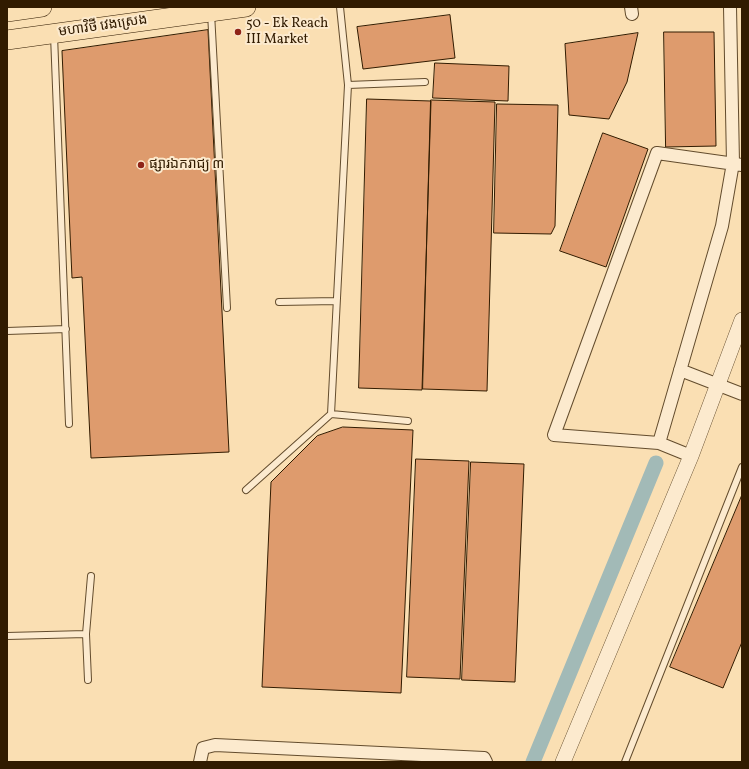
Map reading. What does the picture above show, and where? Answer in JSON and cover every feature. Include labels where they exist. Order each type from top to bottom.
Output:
[{"type":"main road","points":[[7,12],[42,7]]},
{"type":"main road","name":"មហាវិថី វេងស្រេង","points":[[7,40],[246,7]]},
{"type":"street","points":[[659,443],[722,226],[738,164],[730,7]]},
{"type":"street","points":[[691,456],[659,443],[554,435],[657,153],[738,164]]},
{"type":"street","points":[[563,762],[691,456],[742,320]]},
{"type":"street","points":[[680,370],[742,394]]},
{"type":"street","points":[[200,762],[203,748],[215,745],[484,758],[486,762]]},
{"type":"lane","points":[[246,490],[331,414],[348,85],[340,7]]},
{"type":"lane","points":[[211,12],[227,308]]},
{"type":"lane","points":[[54,34],[69,424]]},
{"type":"lane","points":[[348,85],[425,82]]},
{"type":"lane","points":[[279,302],[336,300]]},
{"type":"lane","points":[[7,331],[66,329]]},
{"type":"lane","points":[[331,414],[408,421]]},
{"type":"lane","points":[[625,762],[742,467]]},
{"type":"lane","points":[[88,680],[86,634],[91,576]]},
{"type":"lane","points":[[7,636],[86,634]]},
{"type":"building","points":[[450,15],[455,58],[363,69],[357,27]]},
{"type":"building","name":"ផ្សារឯករាជ្យ ៣","points":[[208,30],[229,452],[91,458],[82,277],[72,278],[62,51]]},
{"type":"building","points":[[664,32],[714,32],[716,146],[666,147]]},
{"type":"building","points":[[638,33],[627,82],[609,119],[569,115],[565,44]]},
{"type":"building","points":[[435,63],[509,66],[508,101],[433,98]]},
{"type":"building","points":[[367,99],[431,101],[422,390],[359,388]]},
{"type":"building","points":[[431,100],[495,102],[487,391],[423,389]]},
{"type":"building","points":[[497,104],[558,105],[555,226],[551,234],[494,233]]},
{"type":"building","points":[[603,133],[648,149],[606,267],[560,251]]},
{"type":"building","points":[[343,427],[413,430],[401,693],[262,687],[271,482],[317,436]]},
{"type":"building","points":[[416,459],[469,461],[460,679],[407,677]]},
{"type":"building","points":[[471,462],[524,464],[515,682],[462,680]]},
{"type":"building","points":[[742,495],[742,642],[723,688],[670,667]]},
{"type":"waterway","points":[[533,762],[656,463]]},
{"type":"place","name":"50 - Ek Reach III Market","points":[[238,32]]},
{"type":"place","name":"ផ្សារឯករាជ្យ ៣","points":[[141,165]]}]
